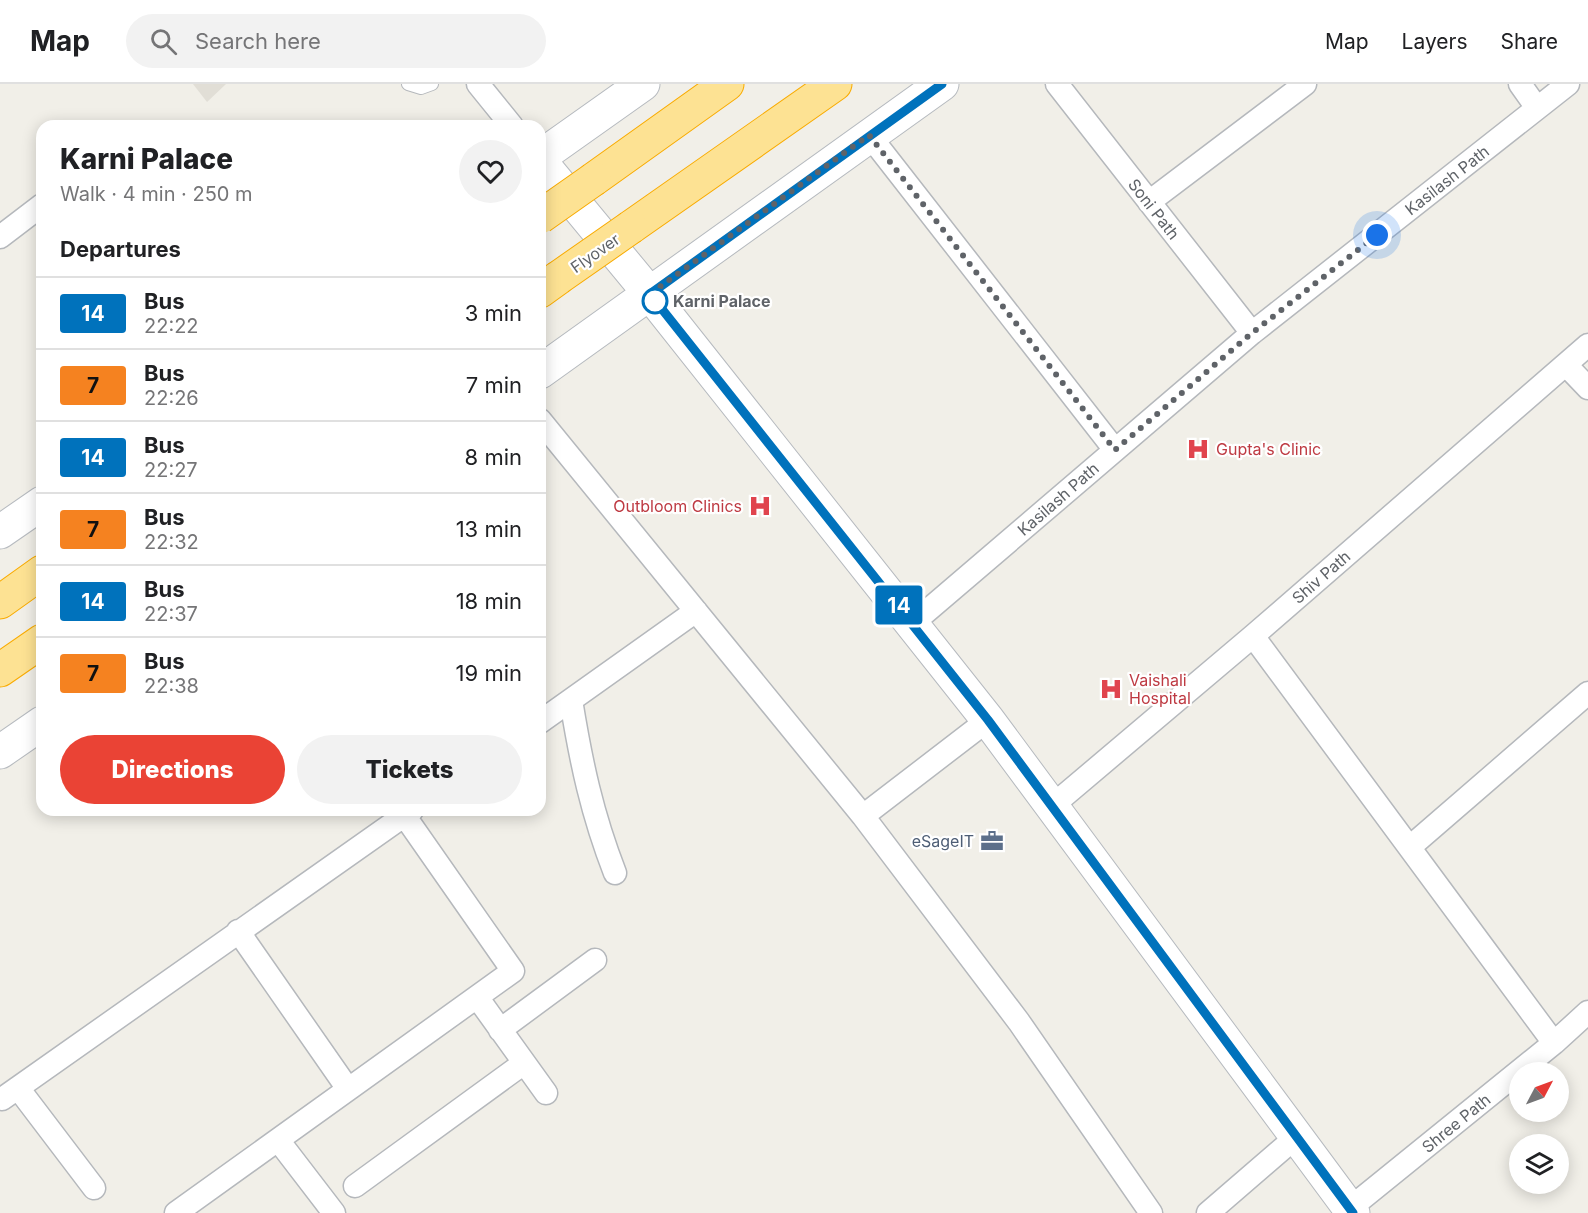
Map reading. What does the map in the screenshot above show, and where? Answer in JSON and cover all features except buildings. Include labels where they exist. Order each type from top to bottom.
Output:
[{"type":"highway","points":[[546,213],[727,84]]},
{"type":"highway","name":"Flyover","points":[[549,285],[835,84]]},
{"type":"highway","points":[[0,602],[36,576]]},
{"type":"highway","points":[[0,670],[36,645]]},
{"type":"street","points":[[546,155],[643,84]]},
{"type":"street","points":[[546,368],[942,84]]},
{"type":"street","name":"Soni Path","points":[[1057,84],[1252,333]]},
{"type":"street","points":[[1149,202],[1305,84]]},
{"type":"street","points":[[1520,84],[1537,108]]},
{"type":"street","name":"Kasilash Path","points":[[913,623],[1252,333],[1568,84]]},
{"type":"street","points":[[485,87],[508,120]]},
{"type":"street","points":[[869,135],[1115,450]]},
{"type":"street","points":[[546,166],[913,623],[988,720],[1351,1211]]},
{"type":"street","points":[[0,237],[36,210]]},
{"type":"street","name":"Shiv Path","points":[[1052,806],[1588,345]]},
{"type":"street","points":[[1566,365],[1588,388]]},
{"type":"street","points":[[546,427],[863,816],[1019,1022],[1151,1213]]},
{"type":"street","points":[[0,532],[36,507]]},
{"type":"street","points":[[546,718],[696,611]]},
{"type":"street","points":[[1252,636],[1554,1043]]},
{"type":"street","points":[[1410,847],[1588,693]]},
{"type":"street","points":[[571,700],[580,759],[595,822],[615,873]]},
{"type":"street","points":[[863,816],[988,720]]},
{"type":"street","points":[[0,752],[36,727]]},
{"type":"street","points":[[94,1188],[10,1093],[404,816]]},
{"type":"street","points":[[176,1213],[513,971],[410,816]]},
{"type":"street","points":[[238,931],[348,1089]]},
{"type":"street","points":[[500,1029],[596,960]]},
{"type":"street","points":[[477,997],[546,1093]]},
{"type":"street","name":"Shree Path","points":[[1351,1211],[1554,1043],[1588,1012]]},
{"type":"street","points":[[355,1186],[524,1063]]},
{"type":"street","points":[[1208,1213],[1295,1138]]},
{"type":"street","points":[[278,1140],[334,1213]]},
{"type":"lane","points":[[408,84],[421,88],[432,84]]},
{"type":"shaded area","points":[[193,84],[226,84],[207,102]]},
{"type":"bus line","name":"14","points":[[942,84],[650,294],[988,720],[1295,1138],[1353,1213]]},
{"type":"place","name":"Karni Palace","points":[[655,301]]},
{"type":"place","name":"Gupta's Clinic","points":[[1198,449]]},
{"type":"place","name":"Outbloom Clinics","points":[[760,506]]},
{"type":"place","name":"Vaishali Hospital","points":[[1111,689]]},
{"type":"place","name":"eSageIT","points":[[992,841]]},
{"type":"route","points":[[655,301],[650,294],[869,135],[1115,450],[1252,333],[1377,235]]}]
